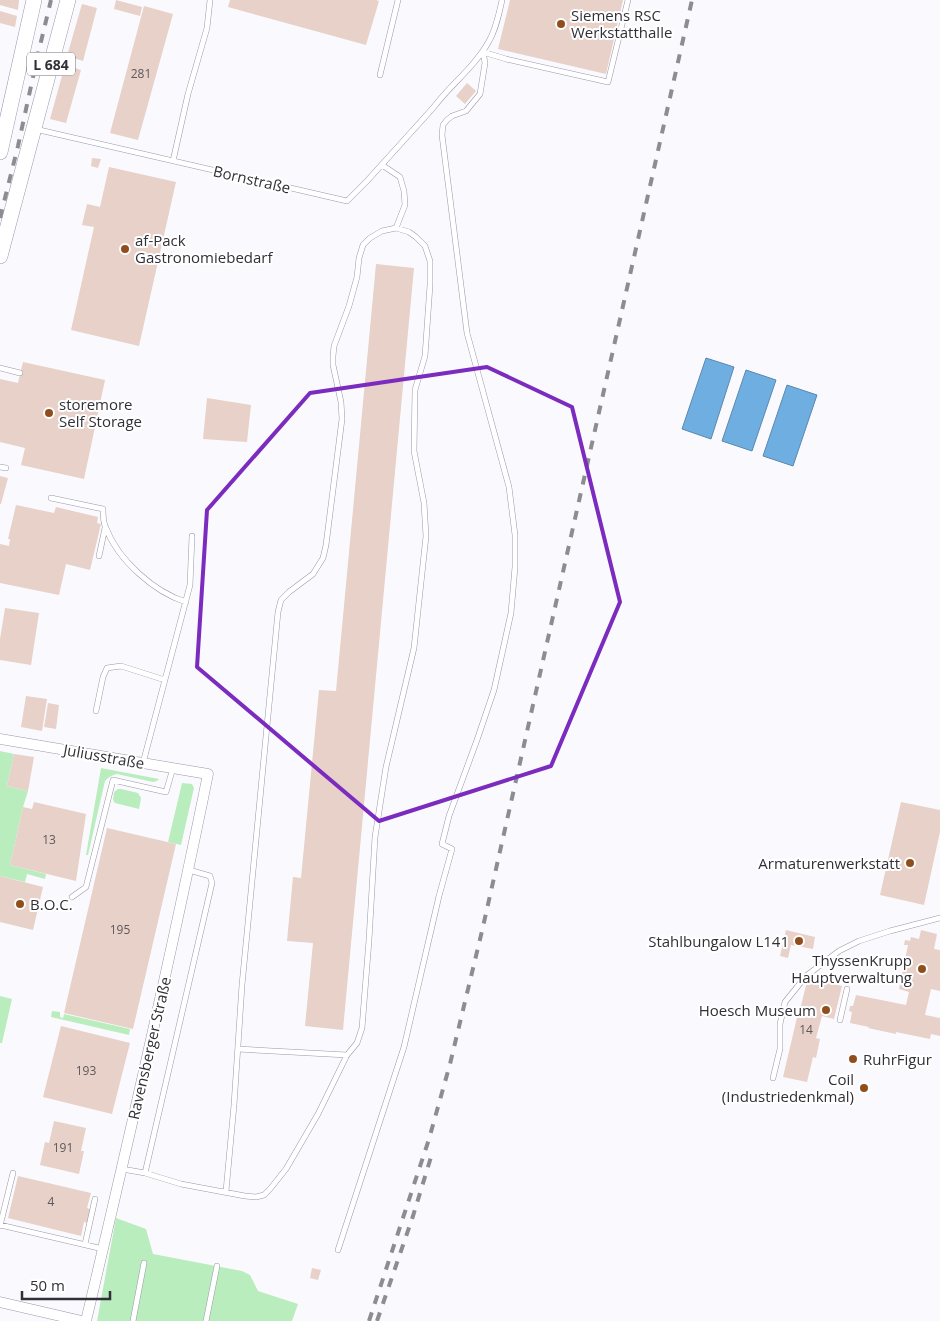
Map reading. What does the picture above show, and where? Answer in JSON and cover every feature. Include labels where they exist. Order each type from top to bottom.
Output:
[{"type":"main road","name":"L 684","points":[[0,152],[34,0]]},
{"type":"main road","name":"L 684","points":[[0,256],[68,0]]},
{"type":"street","name":"Juliusstraße","points":[[0,739],[208,774]]},
{"type":"street","name":"Ravensberger Straße","points":[[86,1321],[189,870],[208,774]]},
{"type":"street","points":[[0,1302],[82,1321]]},
{"type":"lane","points":[[173,161],[188,94],[207,28],[210,0]]},
{"type":"lane","points":[[380,75],[398,0]]},
{"type":"lane","points":[[338,1250],[404,1047],[439,896],[452,850],[442,844],[443,838],[494,690],[511,613],[515,567],[515,535],[511,504],[502,460],[467,333],[442,134],[443,125],[447,120],[466,111],[480,94],[485,63],[483,52],[496,24],[502,0]]},
{"type":"lane","points":[[483,52],[608,82],[628,0]]},
{"type":"lane","name":"Bornstraße","points":[[34,128],[347,200],[382,165],[483,52]]},
{"type":"lane","points":[[382,165],[400,177],[404,191],[405,205],[396,228]]},
{"type":"lane","points":[[121,1169],[145,1173],[181,1184],[245,1196],[256,1197],[264,1195],[286,1169],[318,1114],[348,1055],[357,1043],[362,1028],[374,837],[386,767],[414,648],[426,536],[424,503],[414,451],[415,390],[425,356],[430,261],[425,246],[416,237],[409,232],[396,228],[382,231],[363,245],[359,258],[358,277],[334,346],[332,356],[341,402],[342,419],[323,558],[313,574],[288,592],[281,600],[278,612],[242,985],[226,1192]]},
{"type":"lane","points":[[0,368],[20,373]]},
{"type":"lane","points":[[0,467],[6,468]]},
{"type":"lane","points":[[51,498],[103,509],[105,527],[99,556]]},
{"type":"lane","points":[[105,527],[120,553],[138,574],[166,593],[186,602]]},
{"type":"lane","points":[[143,763],[190,585],[192,536]]},
{"type":"lane","points":[[96,711],[102,677],[107,668],[121,666],[165,680]]},
{"type":"lane","points":[[72,897],[86,887],[113,780],[166,792],[173,768]]},
{"type":"lane","points":[[145,1173],[212,883],[210,876],[189,870]]},
{"type":"lane","points":[[773,1078],[780,1048],[780,1024],[785,1002],[806,976],[839,951],[859,941],[940,918]]},
{"type":"lane","points":[[840,1020],[847,989]]},
{"type":"lane","points":[[238,1048],[348,1055]]},
{"type":"lane","points":[[13,1173],[0,1226],[103,1248]]},
{"type":"lane","points":[[85,1244],[95,1200]]},
{"type":"lane","points":[[133,1321],[144,1264]]},
{"type":"lane","points":[[206,1321],[217,1266]]},
{"type":"highlighted area","points":[[487,367],[572,407],[620,602],[551,766],[379,821],[197,667],[207,510],[310,393]]},
{"type":"green space","points":[[0,751],[14,754],[7,786],[28,791],[10,865],[46,874],[45,879],[27,874],[25,882],[0,876]]},
{"type":"green space","points":[[101,768],[159,779],[153,782],[117,774],[105,781],[88,855],[86,855]]},
{"type":"green space","points":[[182,783],[192,784],[194,788],[181,845],[168,842]]},
{"type":"green space","points":[[118,789],[138,793],[141,798],[139,809],[115,803],[113,800],[114,792]]},
{"type":"green space","points":[[0,996],[12,999],[2,1043],[0,1043]]},
{"type":"green space","points":[[52,1011],[60,1012],[60,1017],[63,1018],[64,1014],[130,1029],[129,1035],[51,1017]]},
{"type":"green space","points":[[116,1218],[146,1229],[153,1254],[242,1271],[250,1275],[258,1291],[298,1304],[292,1321],[97,1321]]},
{"type":"water","points":[[706,358],[734,367],[711,439],[682,429]]},
{"type":"water","points":[[746,370],[776,380],[752,451],[722,441]]},
{"type":"water","points":[[787,385],[817,395],[793,466],[763,456]]},
{"type":"building","points":[[0,0],[19,0],[18,10],[0,5]]},
{"type":"building","points":[[116,0],[142,7],[140,16],[114,9]]},
{"type":"building","points":[[230,0],[379,1],[366,45],[228,7]]},
{"type":"building","name":"Siemens RSC Werkstatthalle","points":[[510,0],[623,0],[606,74],[498,49]]},
{"type":"building","points":[[82,4],[97,8],[83,61],[67,56]]},
{"type":"building","points":[[144,6],[173,14],[138,140],[110,133]]},
{"type":"building","points":[[0,11],[17,16],[15,27],[0,23]]},
{"type":"building","points":[[65,65],[81,70],[66,123],[50,119]]},
{"type":"building","points":[[467,83],[476,91],[465,104],[456,96]]},
{"type":"building","points":[[92,158],[101,159],[98,168],[91,166]]},
{"type":"building","name":"af-Pack Gastronomiebedarf","points":[[109,167],[176,182],[139,346],[71,330],[94,227],[82,225],[87,204],[100,207]]},
{"type":"building","points":[[376,264],[414,268],[343,1030],[305,1026],[313,943],[287,941],[293,877],[301,878],[319,690],[336,691]]},
{"type":"building","name":"storemore Self Storage","points":[[23,362],[105,380],[84,479],[21,465],[25,448],[0,442],[0,379],[18,383]]},
{"type":"building","points":[[207,398],[251,405],[247,442],[203,439]]},
{"type":"building","points":[[0,476],[8,478],[1,504],[0,504]]},
{"type":"building","points":[[16,505],[54,513],[56,507],[98,517],[97,523],[101,524],[90,570],[66,564],[59,595],[0,583],[0,544],[9,546],[10,539],[8,539]]},
{"type":"building","points":[[5,608],[39,613],[31,665],[0,660],[0,639]]},
{"type":"building","points":[[26,696],[47,699],[42,731],[21,727]]},
{"type":"building","points":[[48,703],[59,705],[56,729],[44,727]]},
{"type":"building","points":[[14,754],[34,757],[28,791],[7,786]]},
{"type":"building","points":[[34,802],[86,814],[76,881],[10,865],[23,807],[32,809]]},
{"type":"building","name":"Armaturenwerkstatt","points":[[901,802],[940,810],[940,832],[924,905],[880,895]]},
{"type":"building","points":[[107,828],[176,844],[133,1029],[64,1013]]},
{"type":"building","name":"B.O.C.","points":[[0,876],[43,887],[33,930],[0,922]]},
{"type":"building","name":"Stahlbungalow L141","points":[[786,930],[815,937],[813,949],[791,945],[788,958],[780,956]]},
{"type":"building","name":"ThyssenKrupp Hauptverwaltung","points":[[921,930],[937,934],[934,949],[940,950],[940,991],[931,989],[925,1015],[940,1018],[940,1036],[931,1034],[930,1039],[896,1032],[896,1034],[850,1023],[852,1012],[849,1011],[850,1006],[853,1006],[856,995],[906,1005],[909,992],[899,989],[908,945],[904,945],[905,940],[910,941],[911,937],[919,939]]},
{"type":"building","points":[[807,981],[819,984],[819,981],[842,986],[834,1019],[822,1016],[816,1038],[820,1039],[816,1058],[813,1057],[807,1082],[783,1077]]},
{"type":"building","points":[[61,1026],[130,1043],[112,1114],[43,1097]]},
{"type":"building","points":[[54,1121],[86,1128],[79,1174],[40,1165],[45,1142],[49,1143]]},
{"type":"building","points":[[18,1176],[91,1193],[87,1208],[92,1210],[89,1223],[84,1222],[81,1236],[8,1218]]},
{"type":"building","points":[[312,1268],[321,1270],[318,1280],[310,1278]]},
{"type":"railway","points":[[0,218],[51,0]]},
{"type":"railway","points":[[369,1321],[429,1139],[450,1064],[482,931],[692,0]]},
{"type":"railway","points":[[377,1321],[431,1157]]},
{"type":"place","name":"Siemens RSC Werkstatthalle","points":[[561,24]]},
{"type":"place","name":"af-Pack Gastronomiebedarf","points":[[125,249]]},
{"type":"place","name":"storemore Self Storage","points":[[49,413]]},
{"type":"place","name":"Armaturenwerkstatt","points":[[910,863]]},
{"type":"place","name":"B.O.C.","points":[[20,904]]},
{"type":"place","name":"Stahlbungalow L141","points":[[799,941]]},
{"type":"place","name":"ThyssenKrupp Hauptverwaltung","points":[[922,969]]},
{"type":"place","name":"Hoesch Museum","points":[[826,1010]]},
{"type":"place","name":"RuhrFigur","points":[[853,1059]]},
{"type":"place","name":"Coil (Industriedenkmal)","points":[[864,1088]]}]
